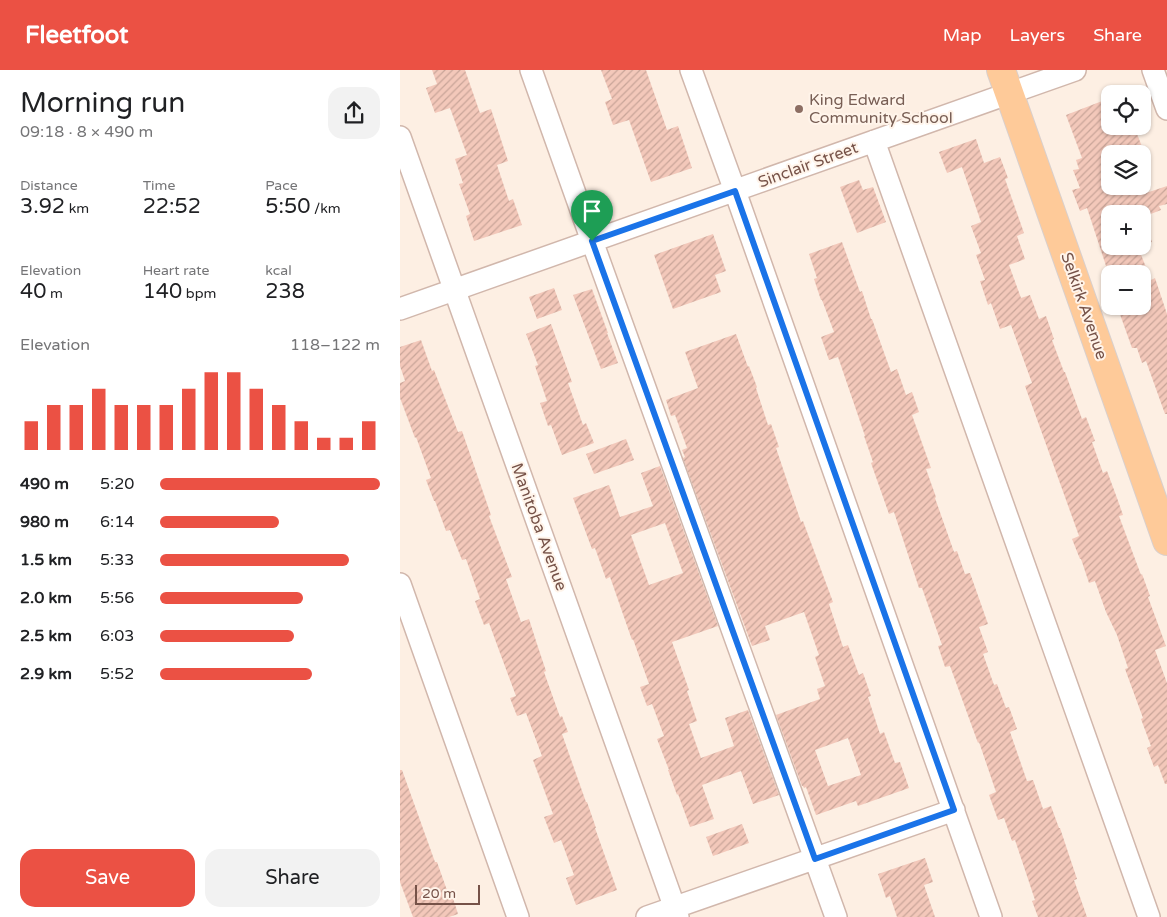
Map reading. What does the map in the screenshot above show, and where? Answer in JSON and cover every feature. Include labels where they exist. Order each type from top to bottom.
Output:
[{"type":"main road","name":"Selkirk Avenue","points":[[1005,81],[1167,541]]},
{"type":"street","points":[[531,70],[836,917]]},
{"type":"street","points":[[691,70],[991,917]]},
{"type":"street","name":"Sinclair Street","points":[[400,308],[874,141],[1005,81],[1074,70]]},
{"type":"street","points":[[1153,70],[1167,109]]},
{"type":"street","name":"Manitoba Avenue","points":[[400,137],[676,912]]},
{"type":"street","points":[[874,141],[1149,917]]},
{"type":"street","points":[[400,584],[518,917]]},
{"type":"street","points":[[647,917],[676,912],[815,859],[954,810]]},
{"type":"building","points":[[432,70],[465,70],[480,113],[491,109],[508,161],[497,165],[509,201],[513,199],[522,225],[474,241],[466,216],[470,214],[459,184],[463,183],[455,159],[467,155],[450,108],[435,113],[426,88],[437,84]]},
{"type":"building","points":[[601,70],[646,70],[667,130],[678,126],[692,168],[651,182],[629,120],[613,125],[605,102],[612,99]]},
{"type":"building","points":[[1101,101],[1101,135],[1137,135],[1141,145],[1101,145],[1101,195],[1151,195],[1151,191],[1167,186],[1167,204],[1159,206],[1161,210],[1151,214],[1151,205],[1101,205],[1101,251],[1087,208],[1080,211],[1072,190],[1080,188],[1073,170],[1079,169],[1076,160],[1082,158],[1066,115]]},
{"type":"building","points":[[976,139],[984,163],[1000,157],[1008,178],[1005,179],[1024,233],[1017,236],[1025,259],[1009,265],[1021,298],[1030,295],[1039,319],[1046,316],[1054,339],[1052,340],[1082,419],[1086,417],[1095,441],[1092,442],[1103,473],[1107,471],[1117,498],[1123,515],[1119,516],[1150,596],[1148,597],[1166,646],[1155,650],[1167,683],[1167,784],[1165,784],[1158,765],[1154,767],[1147,748],[1151,746],[1125,669],[1128,668],[1117,635],[1106,612],[1095,581],[1089,583],[1072,539],[1079,536],[1025,386],[1032,383],[1011,325],[1000,329],[991,303],[988,305],[980,281],[985,280],[976,255],[981,253],[971,226],[981,222],[962,167],[947,173],[939,152]]},
{"type":"building","points":[[859,180],[863,190],[873,187],[886,222],[857,233],[840,187]]},
{"type":"building","points":[[713,234],[726,271],[715,275],[721,292],[673,309],[654,255]]},
{"type":"building","points":[[842,242],[891,372],[897,369],[906,395],[912,392],[919,412],[912,415],[931,468],[926,469],[935,498],[954,552],[957,551],[965,574],[970,573],[988,624],[979,627],[988,652],[983,654],[994,685],[997,684],[1006,708],[1009,707],[1017,729],[1010,732],[1027,781],[1033,780],[1043,809],[1051,806],[1060,828],[1077,879],[1074,880],[1087,917],[1038,917],[1032,901],[1035,900],[1015,840],[1012,841],[1004,818],[998,820],[989,795],[996,792],[979,742],[950,666],[945,667],[938,646],[942,645],[922,588],[919,588],[894,512],[889,514],[838,357],[829,360],[821,337],[834,332],[814,279],[817,278],[809,254]]},
{"type":"building","points":[[1102,255],[1141,255],[1145,265],[1106,265]]},
{"type":"building","points":[[1155,278],[1167,314],[1167,414],[1165,414],[1146,361],[1142,363],[1137,348],[1132,348],[1120,315],[1151,315],[1151,280]]},
{"type":"building","points":[[554,288],[562,310],[537,319],[529,297]]},
{"type":"building","points":[[592,289],[618,363],[601,369],[573,295]]},
{"type":"building","points":[[551,324],[572,382],[568,383],[583,425],[586,423],[594,443],[562,455],[551,425],[548,426],[540,403],[547,401],[535,366],[538,365],[526,334]]},
{"type":"building","points":[[736,334],[757,387],[768,425],[771,424],[779,447],[776,448],[801,522],[803,521],[833,602],[829,604],[843,647],[848,645],[859,675],[863,673],[871,696],[868,697],[880,734],[884,732],[895,763],[900,762],[909,788],[858,806],[856,801],[816,815],[806,787],[802,786],[776,715],[820,699],[817,689],[825,686],[815,657],[819,655],[804,612],[765,626],[770,640],[752,646],[683,458],[685,457],[682,450],[687,448],[675,415],[671,416],[666,400],[698,388],[685,352]],"holes":[[[848,738],[861,775],[828,786],[815,750]]]},
{"type":"building","points":[[421,340],[458,432],[462,431],[491,515],[489,516],[512,577],[506,579],[521,622],[529,619],[546,671],[544,672],[560,717],[562,716],[568,732],[562,734],[617,890],[576,905],[566,878],[574,875],[561,840],[554,843],[544,817],[553,814],[533,760],[542,756],[526,713],[517,716],[510,698],[516,696],[489,623],[484,625],[475,601],[480,599],[466,559],[462,560],[450,530],[446,531],[426,480],[431,478],[400,398],[400,383],[405,381],[400,366],[400,347]]},
{"type":"building","points":[[626,439],[634,460],[594,474],[586,454]]},
{"type":"building","points":[[660,466],[718,626],[672,642],[689,690],[687,691],[697,721],[689,724],[701,758],[734,746],[725,718],[748,710],[779,795],[753,804],[741,771],[702,785],[714,819],[690,827],[657,739],[664,736],[652,704],[647,706],[640,687],[649,684],[633,639],[610,577],[606,579],[595,548],[592,549],[573,498],[609,485],[620,517],[653,506],[641,473]],"holes":[[[665,523],[683,573],[649,585],[631,535]]]},
{"type":"building","points":[[400,770],[402,770],[435,862],[437,862],[449,896],[452,895],[458,914],[449,917],[413,917],[400,882]]},
{"type":"building","points":[[742,824],[749,843],[713,856],[706,837]]},
{"type":"building","points":[[925,858],[933,882],[924,885],[935,917],[897,917],[890,896],[886,898],[878,874]]},
{"type":"place","name":"King Edward Community School","points":[[799,109]]},
{"type":"route","points":[[735,191],[954,810],[815,859],[592,241],[735,191]]}]
